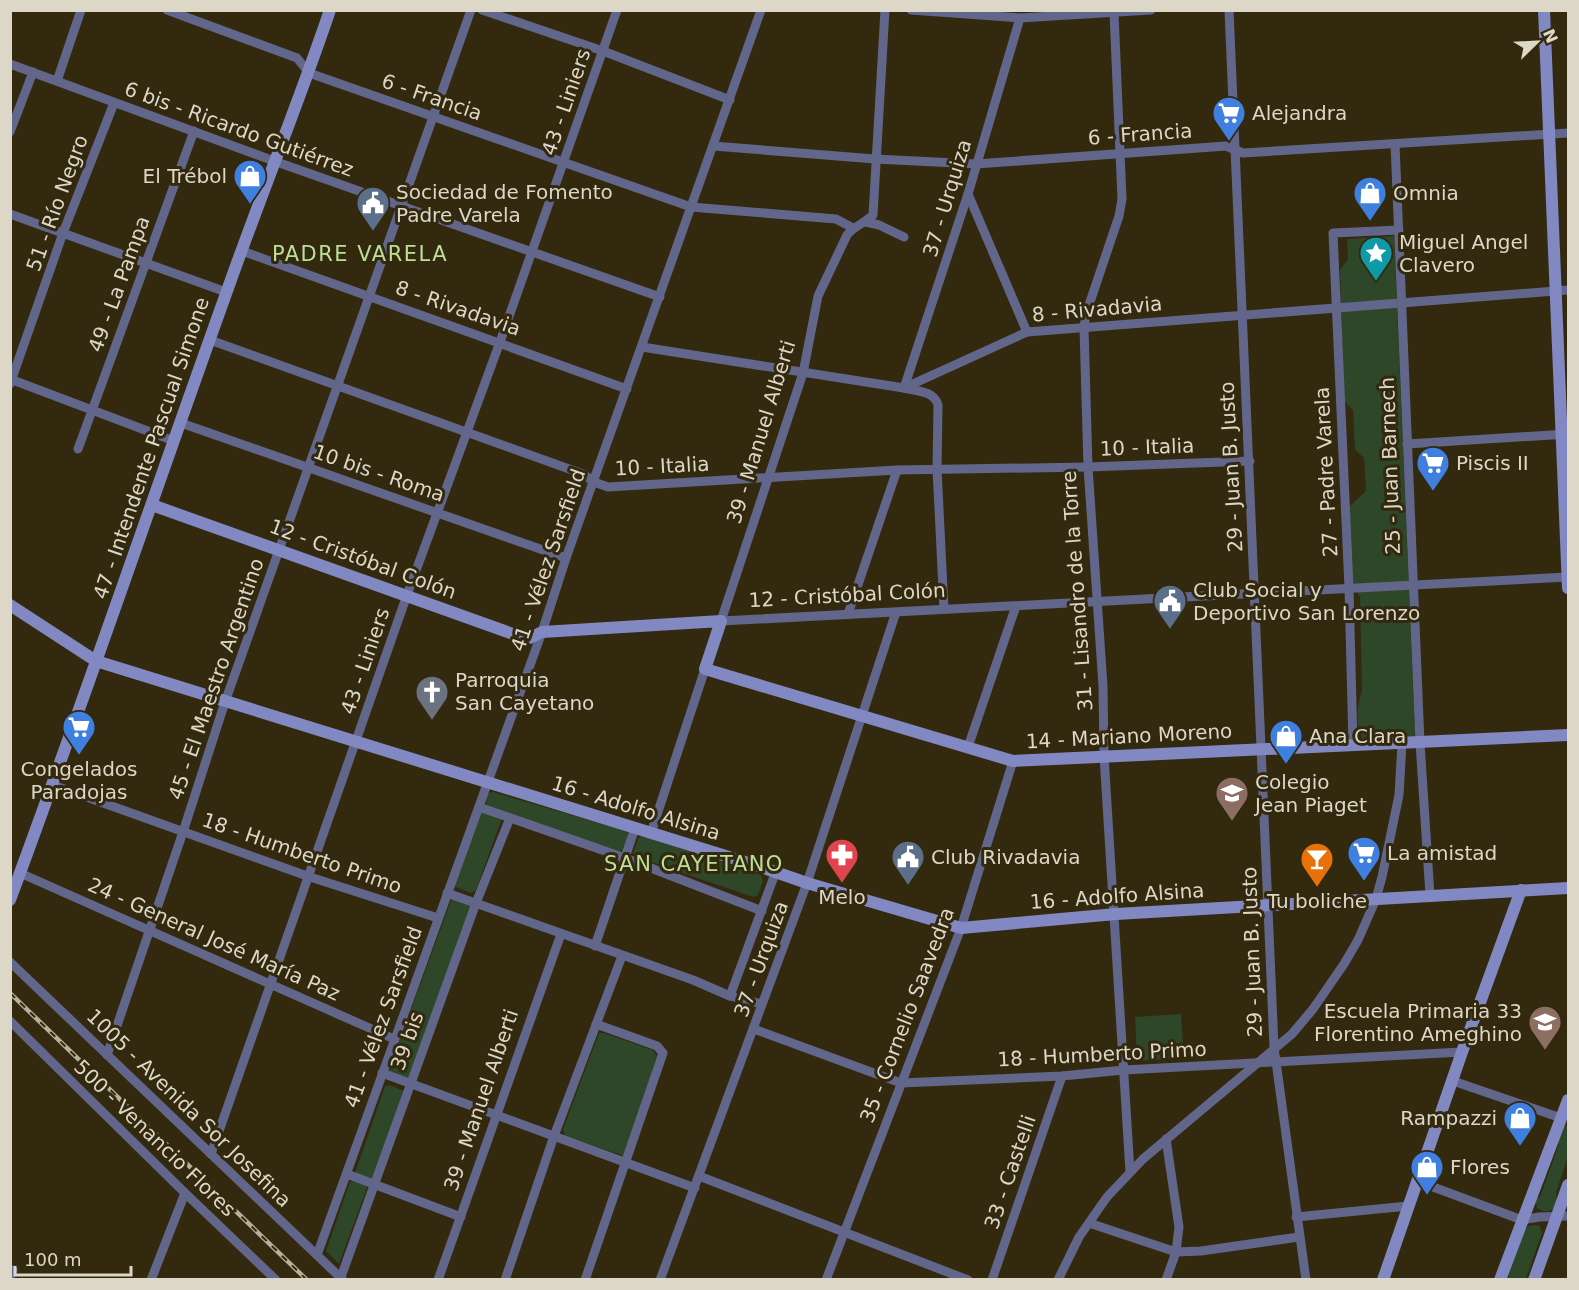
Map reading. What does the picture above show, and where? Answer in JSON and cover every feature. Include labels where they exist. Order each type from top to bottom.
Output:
[{"type":"street","points":[[57,81],[81,10]]},
{"type":"street","name":"6 - Francia","points":[[167,10],[297,58],[309,73],[692,207]]},
{"type":"street","name":"47 - Intendente Pascual Simone","points":[[10,900],[53,785],[226,292],[309,73],[330,10]]},
{"type":"street","name":"45 - El Maestro Argentino","points":[[107,1055],[225,702],[471,10]]},
{"type":"street","points":[[482,10],[603,51],[729,100]]},
{"type":"street","name":"43 - Liniers","points":[[211,1154],[407,595],[468,432],[617,10]]},
{"type":"street","name":"41 - Vélez Sarsfield","points":[[317,1255],[542,632],[566,558],[761,10]]},
{"type":"street","points":[[692,207],[836,219],[853,228],[866,222],[873,215],[885,10]]},
{"type":"street","points":[[911,10],[1020,18],[1151,10]]},
{"type":"street","name":"29 - Juan B. Justo","points":[[1229,10],[1263,749],[1274,1047],[1306,1280]]},
{"type":"street","points":[[1544,10],[1558,133]]},
{"type":"street","points":[[1551,10],[1558,133],[1569,588]]},
{"type":"street","name":"31 - Lisandro de la Torre","points":[[1114,13],[1122,199],[1119,216],[1086,314],[1084,328],[1088,467],[1103,686],[1104,756],[1116,914],[1130,1172]]},
{"type":"street","name":"37 - Urquiza","points":[[904,388],[968,194],[1020,18]]},
{"type":"street","name":"6 bis - Ricardo Gutiérrez","points":[[10,64],[402,207],[660,297]]},
{"type":"street","points":[[10,132],[33,72]]},
{"type":"street","name":"51 - Río Negro","points":[[11,381],[63,233],[114,102]]},
{"type":"street","name":"49 - La Pampa","points":[[78,449],[194,132]]},
{"type":"street","name":"6 - Francia","points":[[713,146],[876,159],[976,164],[1226,146],[1243,153],[1558,133]]},
{"type":"street","name":"25 - Juan Barnech","points":[[1395,144],[1420,743],[1430,895]]},
{"type":"street","points":[[968,194],[1028,332]]},
{"type":"street","points":[[10,214],[226,292]]},
{"type":"street","points":[[866,222],[879,225],[904,237]]},
{"type":"street","name":"39 - Manuel Alberti","points":[[651,833],[803,373],[818,296],[840,249],[853,228]]},
{"type":"street","name":"27 - Padre Varela","points":[[1353,746],[1349,588],[1333,233],[1398,230]]},
{"type":"street","name":"8 - Rivadavia","points":[[242,251],[627,389]]},
{"type":"street","points":[[1562,290],[1569,403]]},
{"type":"street","name":"8 - Rivadavia","points":[[904,388],[1028,332],[1562,290]]},
{"type":"street","name":"10 - Italia","points":[[210,340],[583,474],[594,482],[608,487],[897,470],[1088,467],[1250,461]]},
{"type":"street","points":[[642,347],[904,388],[932,395],[938,405],[937,469],[944,609]]},
{"type":"street","points":[[11,381],[174,441]]},
{"type":"street","name":"10 bis - Roma","points":[[181,423],[438,511],[566,558]]},
{"type":"street","points":[[1407,444],[1565,434]]},
{"type":"street","points":[[848,614],[897,470]]},
{"type":"street","name":"12 - Cristóbal Colón","points":[[152,505],[524,638],[530,638],[542,632],[721,621],[1568,577]]},
{"type":"street","name":"16 - Adolfo Alsina","points":[[10,605],[96,662],[776,871],[807,883],[962,928],[1116,914],[1569,888]]},
{"type":"street","points":[[968,747],[1016,606]]},
{"type":"street","name":"37 - Urquiza","points":[[660,1280],[807,883],[896,612]]},
{"type":"street","name":"14 - Mariano Moreno","points":[[705,669],[1013,761],[1569,735]]},
{"type":"street","points":[[1059,1280],[1079,1237],[1107,1197],[1166,1139],[1292,1034],[1313,1009],[1344,964],[1358,940],[1376,899],[1389,850],[1399,795],[1403,761],[1402,744]]},
{"type":"street","name":"35 - Cornelio Saavedra","points":[[826,1280],[962,928],[1013,761]]},
{"type":"street","name":"18 - Humberto Primo","points":[[53,785],[310,877],[438,918]]},
{"type":"street","points":[[479,807],[625,858],[762,911]]},
{"type":"street","name":"39 bis","points":[[342,1279],[476,903],[510,818]]},
{"type":"street","points":[[595,946],[635,828]]},
{"type":"street","points":[[730,996],[776,871]]},
{"type":"street","name":"24 - General José María Paz","points":[[20,873],[394,1039]]},
{"type":"street","points":[[1383,1280],[1521,890]]},
{"type":"street","points":[[447,893],[693,980],[730,996],[762,1004]]},
{"type":"street","name":"39 - Manuel Alberti","points":[[438,1280],[561,934]]},
{"type":"street","points":[[505,1280],[554,1136],[622,956]]},
{"type":"street","name":"1005 - Avenida Sor Josefina","points":[[10,962],[342,1279]]},
{"type":"street","name":"500 - Venancio Flores","points":[[10,1021],[276,1280]]},
{"type":"street","points":[[585,1280],[663,1053],[657,1046],[596,1024]]},
{"type":"street","name":"18 - Humberto Primo","points":[[754,1029],[901,1083],[1062,1076],[1124,1070],[1462,1052]]},
{"type":"street","points":[[382,1074],[695,1188]]},
{"type":"street","name":"33 - Castelli","points":[[992,1280],[1062,1076]]},
{"type":"street","points":[[1453,1081],[1565,1120]]},
{"type":"street","points":[[1500,1280],[1522,1220],[1565,1120],[1569,1100]]},
{"type":"street","points":[[1166,1139],[1179,1227],[1176,1252],[1166,1280]]},
{"type":"street","points":[[347,1174],[461,1217]]},
{"type":"street","points":[[699,1176],[968,1280]]},
{"type":"street","points":[[1417,1181],[1522,1220],[1539,1216],[1564,1216]]},
{"type":"street","points":[[1534,1280],[1564,1216],[1569,1185]]},
{"type":"street","points":[[152,1280],[185,1193]]},
{"type":"street","points":[[1296,1217],[1408,1206]]},
{"type":"street","points":[[1089,1223],[1176,1252],[1202,1251],[1299,1237]]},
{"type":"green space","points":[[1394,236],[1415,734],[1413,739],[1364,740],[1358,723],[1362,691],[1360,597],[1352,583],[1349,507],[1366,491],[1364,458],[1355,449],[1353,410],[1344,401],[1340,270],[1348,259],[1347,239]]},
{"type":"green space","points":[[493,792],[626,831],[628,834],[625,849],[620,852],[487,805],[485,800],[489,793]]},
{"type":"green space","points":[[480,812],[501,818],[501,821],[476,890],[471,893],[454,884]]},
{"type":"green space","points":[[642,835],[761,875],[763,881],[758,895],[753,897],[636,857],[633,853]]},
{"type":"green space","points":[[452,898],[471,906],[408,1080],[390,1073],[390,1067]]},
{"type":"green space","points":[[1181,1014],[1184,1058],[1137,1061],[1135,1017]]},
{"type":"green space","points":[[599,1033],[652,1050],[657,1056],[625,1153],[622,1155],[565,1136],[563,1129]]},
{"type":"green space","points":[[390,1085],[404,1091],[375,1180],[355,1173],[385,1086]]},
{"type":"green space","points":[[1561,1126],[1568,1127],[1568,1156],[1556,1193],[1555,1208],[1544,1211],[1537,1208],[1535,1198],[1540,1197],[1559,1144],[1556,1137]]},
{"type":"green space","points":[[354,1181],[367,1188],[339,1264],[326,1251],[350,1182]]},
{"type":"green space","points":[[1535,1225],[1540,1226],[1542,1233],[1526,1279],[1507,1280],[1524,1229]]},
{"type":"railway","points":[[10,993],[307,1280]]},
{"type":"place","name":"Alejandra","points":[[1229,142]]},
{"type":"place","name":"El Trébol","points":[[250,205]]},
{"type":"place","name":"Omnia","points":[[1370,222]]},
{"type":"place","name":"Sociedad de Fomento Padre Varela","points":[[373,232]]},
{"type":"place","name":"Miguel Angel Clavero","points":[[1376,282]]},
{"type":"place","name":"Piscis II","points":[[1433,492]]},
{"type":"place","name":"Club Social y Deportivo San Lorenzo","points":[[1170,630]]},
{"type":"place","name":"Parroquia San Cayetano","points":[[432,721]]},
{"type":"place","name":"Congelados Paradojas","points":[[79,756]]},
{"type":"place","name":"Ana Clara","points":[[1286,765]]},
{"type":"place","name":"Colegio Jean Piaget","points":[[1232,822]]},
{"type":"place","name":"La amistad","points":[[1364,882]]},
{"type":"place","name":"Melo","points":[[842,884]]},
{"type":"place","name":"Club Rivadavia","points":[[908,886]]},
{"type":"place","name":"Tu boliche","points":[[1317,888]]},
{"type":"place","name":"Escuela Primaria 33 Florentino Ameghino","points":[[1545,1051]]},
{"type":"place","name":"Rampazzi","points":[[1520,1147]]},
{"type":"place","name":"Flores","points":[[1427,1196]]},
{"type":"district","name":"PADRE VARELA","points":[[360,254]]},
{"type":"district","name":"SAN CAYETANO","points":[[694,864]]}]
